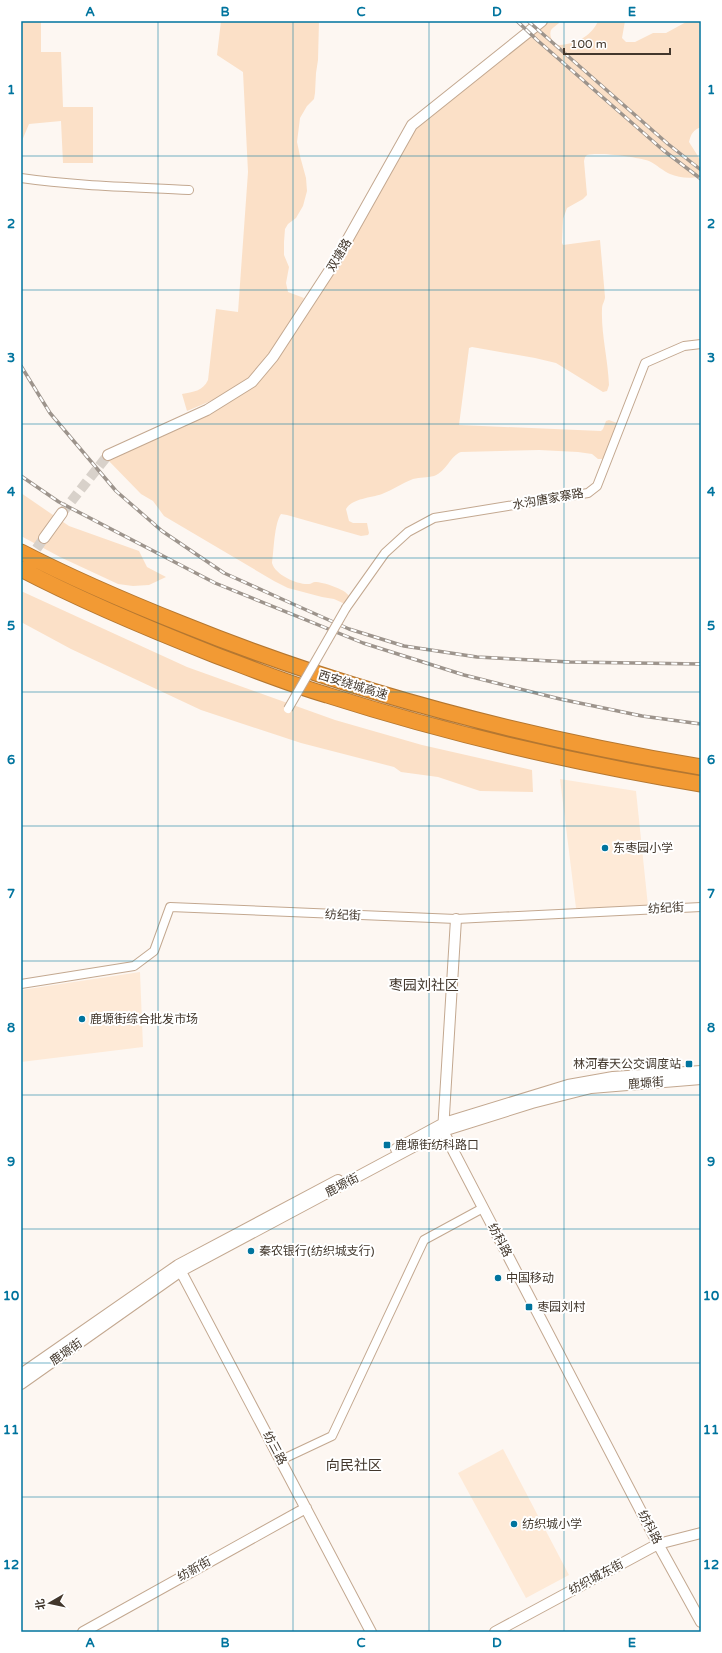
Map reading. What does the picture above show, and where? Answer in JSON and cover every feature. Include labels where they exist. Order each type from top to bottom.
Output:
[{"type":"highway","name":"西安绕城高速","points":[[24,553],[134,604],[212,636],[278,661],[345,683],[449,714],[506,728],[594,747],[701,767]]},
{"type":"highway","name":"西安绕城高速","points":[[21,569],[109,612],[167,636],[326,695],[440,728],[521,749],[701,784]]},
{"type":"street","name":"双塘路","points":[[108,455],[207,410],[252,382],[273,357],[335,262],[412,125],[542,21]]},
{"type":"street","points":[[21,178],[59,184],[110,185],[189,190]]},
{"type":"street","name":"水沟唐家寨路","points":[[288,708],[346,608],[386,553],[408,532],[434,518],[588,493],[597,486],[645,362],[684,346],[701,344]]},
{"type":"street","points":[[44,538],[62,513]]},
{"type":"street","name":"纺纪街","points":[[21,984],[134,966],[154,951],[170,907],[456,919],[701,907]]},
{"type":"street","points":[[444,1127],[456,919]]},
{"type":"street","name":"鹿塬街","points":[[21,1374],[179,1268],[444,1127],[546,1091],[590,1080],[638,1074],[701,1071]]},
{"type":"street","name":"鹿塬街","points":[[444,1127],[591,1088],[701,1079]]},
{"type":"street","name":"纺科路","points":[[444,1127],[483,1208],[658,1544],[701,1622]]},
{"type":"street","points":[[281,1460],[332,1436],[424,1240],[483,1208]]},
{"type":"street","name":"鹿塬街","points":[[21,1384],[179,1268]]},
{"type":"street","name":"纺三路","points":[[179,1268],[371,1632]]},
{"type":"street","name":"纺新街","points":[[83,1632],[306,1508]]},
{"type":"street","name":"纺织城东街","points":[[495,1632],[658,1544],[701,1533]]},
{"type":"shaded area","points":[[21,21],[41,21],[41,52],[61,52],[63,107],[93,107],[93,163],[63,163],[61,121],[29,124],[21,143]]},
{"type":"shaded area","points":[[221,21],[319,21],[318,60],[314,99],[307,106],[300,118],[297,142],[306,178],[307,191],[303,206],[296,218],[288,224],[285,229],[284,242],[284,255],[289,267],[286,283],[288,292],[304,298],[276,346],[250,377],[227,393],[187,411],[182,394],[194,392],[200,389],[208,380],[216,309],[238,312],[248,172],[243,72],[217,55]]},
{"type":"shaded area","points":[[541,21],[559,21],[559,23],[551,30],[550,34],[556,45],[563,45],[575,42],[586,36],[595,27],[598,21],[625,21],[622,38],[626,42],[635,42],[653,33],[666,33],[688,21],[701,21],[701,127],[696,129],[689,142],[701,161],[701,176],[686,178],[677,176],[667,173],[649,161],[636,158],[618,155],[587,155],[584,161],[587,195],[567,208],[563,219],[563,245],[600,240],[605,297],[602,307],[602,318],[609,385],[607,391],[603,392],[556,363],[472,347],[469,348],[459,425],[601,431],[606,421],[609,420],[617,423],[617,426],[603,459],[598,459],[592,454],[578,452],[539,450],[461,452],[454,457],[442,471],[434,476],[413,479],[386,492],[358,500],[349,505],[346,509],[349,521],[353,523],[367,523],[368,535],[361,536],[281,514],[277,524],[275,538],[272,563],[274,567],[282,575],[299,583],[310,584],[319,582],[339,588],[349,596],[345,604],[334,599],[288,588],[164,516],[153,501],[141,494],[106,458],[255,383],[407,140],[419,124]]},
{"type":"shaded area","points":[[21,493],[69,526],[139,551],[147,567],[166,577],[149,585],[133,586],[118,584],[60,557],[21,536]]},
{"type":"shaded area","points":[[21,591],[187,667],[335,720],[422,745],[532,770],[533,792],[480,791],[438,777],[401,772],[394,767],[301,743],[201,710],[71,649],[21,622]]},
{"type":"shaded area","name":"东枣园小学","points":[[560,779],[636,791],[648,906],[576,908]]},
{"type":"shaded area","name":"鹿塬街综合批发市场","points":[[140,972],[143,1047],[21,1062],[21,990]]},
{"type":"shaded area","name":"纺织城小学","points":[[503,1449],[569,1575],[526,1598],[458,1473]]},
{"type":"tunnel","points":[[62,513],[108,455]]},
{"type":"tunnel","points":[[28,561],[44,538]]},
{"type":"railway","points":[[517,21],[663,150],[701,179]]},
{"type":"railway","points":[[528,21],[668,144],[701,170]]},
{"type":"railway","points":[[21,366],[50,413],[116,491],[162,531],[224,573],[349,629],[404,646],[477,657],[570,662],[701,664]]},
{"type":"railway","points":[[21,476],[59,502],[215,583],[363,643],[464,675],[560,699],[642,716],[701,724]]},
{"type":"place","name":"东枣园小学","points":[[605,848]]},
{"type":"place","name":"鹿塬街综合批发市场","points":[[82,1019]]},
{"type":"place","name":"林河春天公交调度站","points":[[689,1064]]},
{"type":"place","name":"鹿塬街纺科路口","points":[[387,1145]]},
{"type":"place","name":"秦农银行(纺织城支行)","points":[[251,1251]]},
{"type":"place","name":"中国移动","points":[[498,1278]]},
{"type":"place","name":"枣园刘村","points":[[529,1307]]},
{"type":"place","name":"纺织城小学","points":[[514,1524]]},
{"type":"district","name":"枣园刘社区","points":[[424,985]]},
{"type":"district","name":"向民社区","points":[[354,1465]]}]
